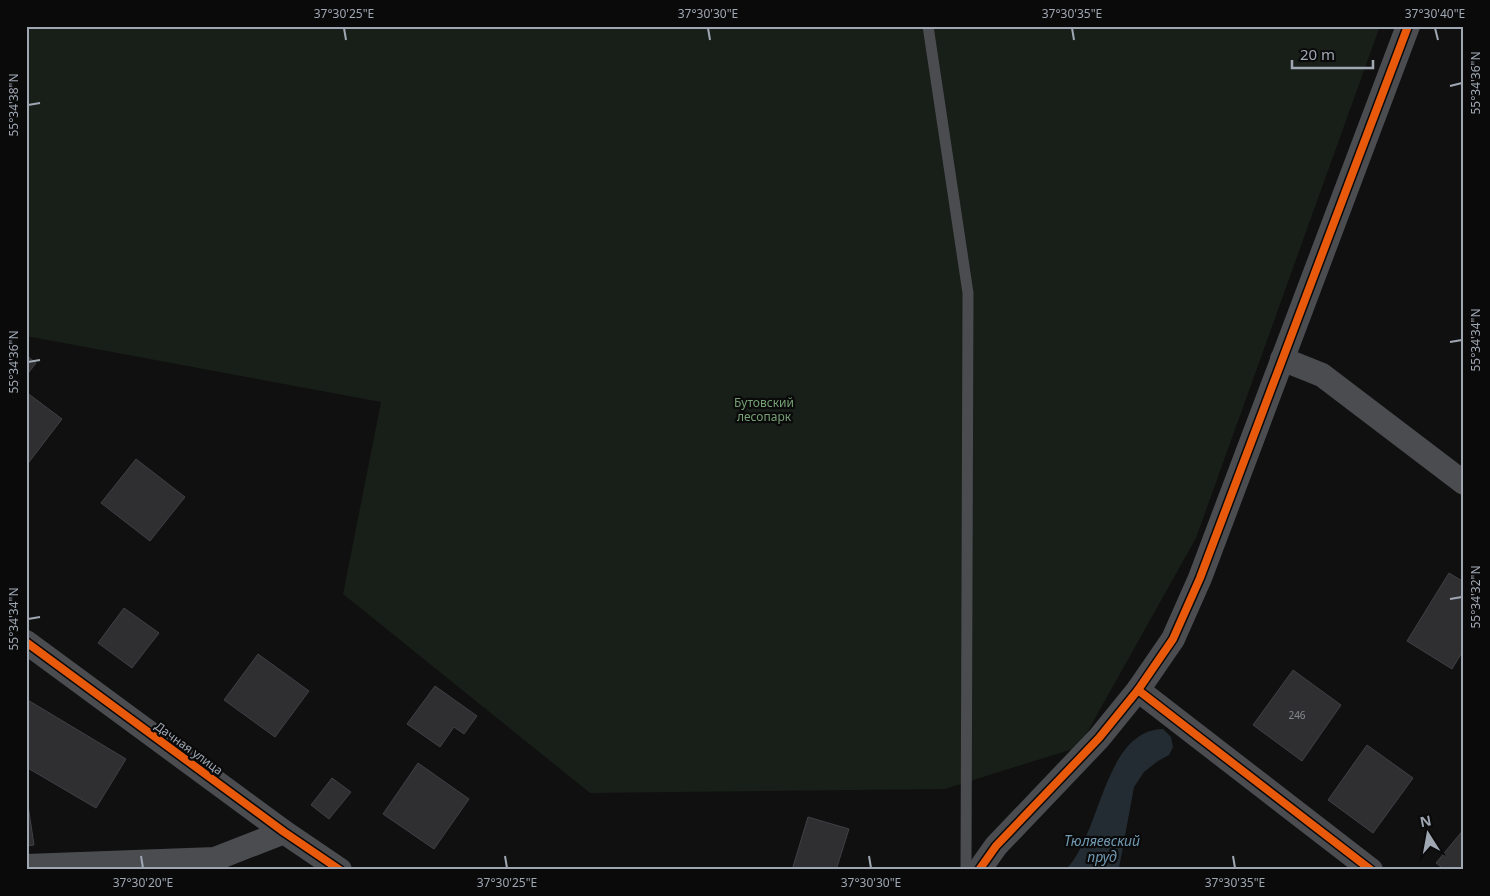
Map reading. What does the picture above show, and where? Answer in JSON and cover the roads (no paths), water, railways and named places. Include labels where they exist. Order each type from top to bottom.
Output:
[{"type":"street","points":[[979,870],[996,846],[1099,738],[1138,690],[1173,639],[1200,578],[1408,26]]},
{"type":"street","points":[[1282,359],[1322,375],[1464,483]]},
{"type":"street","name":"Дачная улица","points":[[26,642],[284,832],[340,870]]},
{"type":"street","points":[[1138,690],[1371,870]]},
{"type":"street","points":[[26,866],[215,859],[284,832]]},
{"type":"lane","points":[[928,26],[968,293],[966,870]]},
{"type":"water","name":"Тюляевский пруд","points":[[1163,729],[1171,737],[1173,747],[1169,755],[1144,772],[1134,787],[1119,868],[1117,870],[1065,870],[1077,855],[1115,765],[1127,747],[1143,734]]},
{"type":"park label","name":"Бутовский лесопарк","points":[[764,409]]}]
